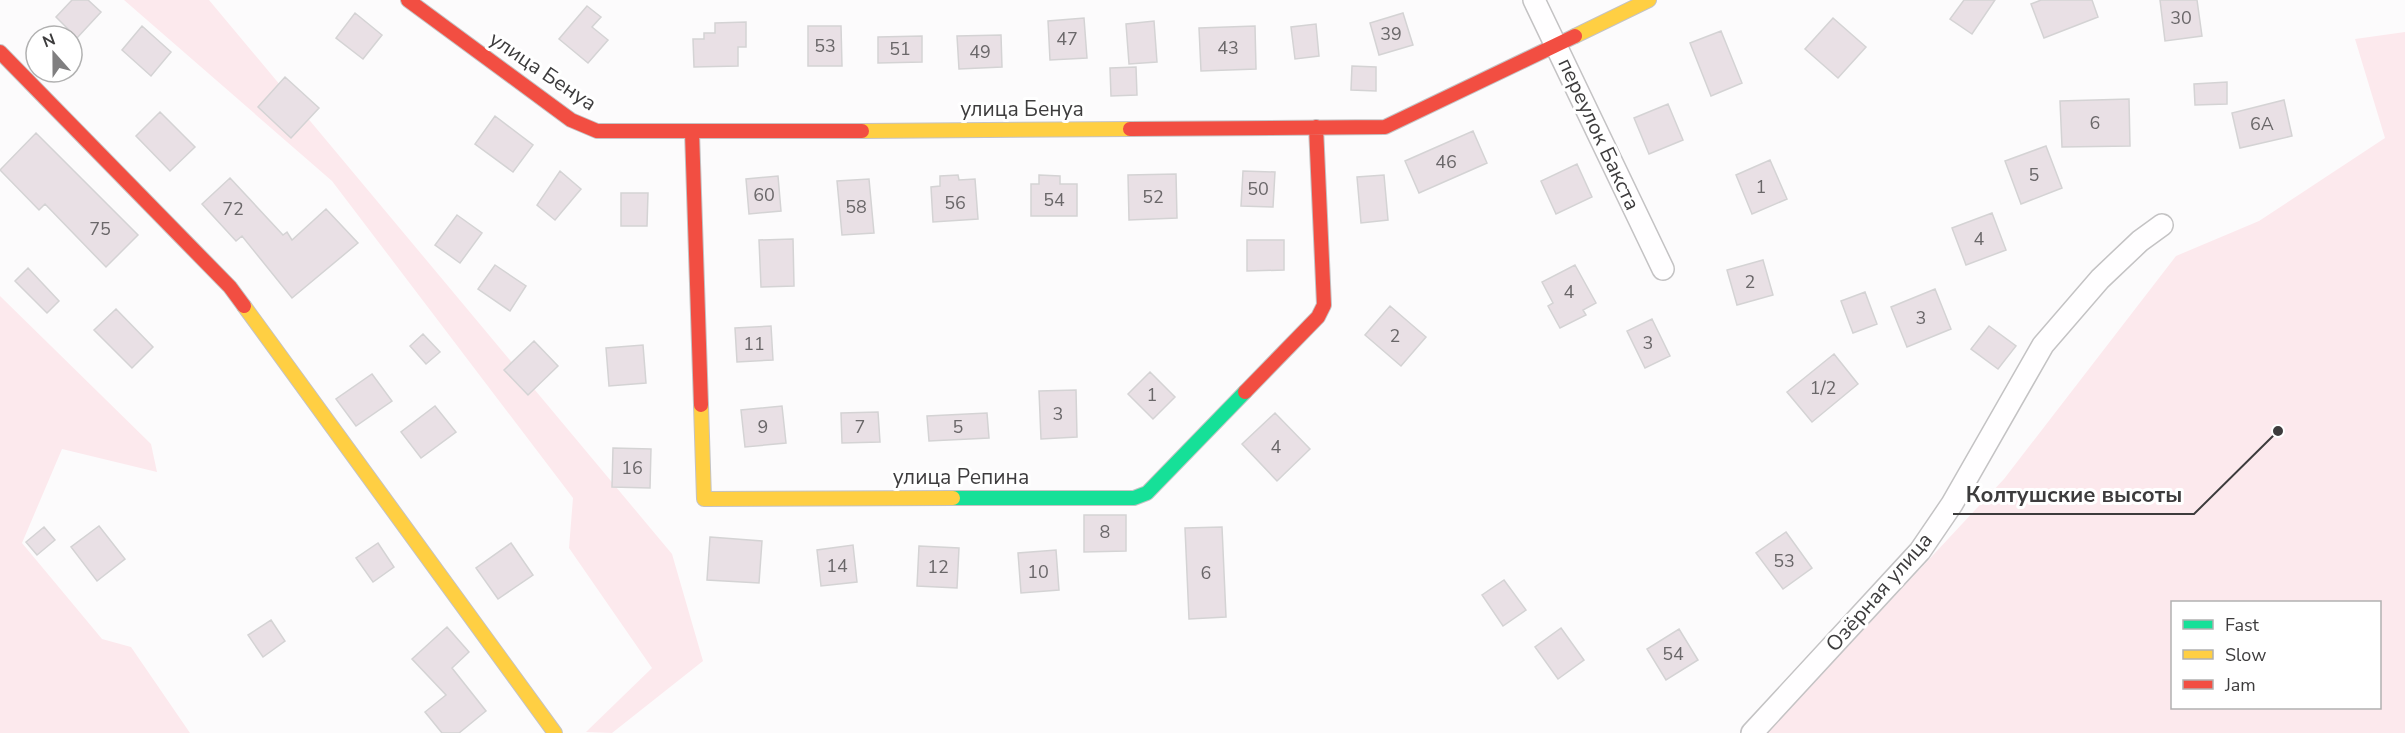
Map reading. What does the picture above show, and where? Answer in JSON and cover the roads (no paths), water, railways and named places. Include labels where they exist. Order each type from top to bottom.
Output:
[{"type":"street","name":"улица Бенуа","points":[[408,0],[571,120],[597,131],[692,132],[1385,127],[1649,0]]},
{"type":"street","name":"переулок Бакста","points":[[1534,0],[1663,269]]},
{"type":"street","points":[[0,52],[230,287],[555,733]]},
{"type":"street","name":"улица Репина","points":[[692,132],[704,499],[1134,498],[1147,493],[1318,317],[1324,305],[1316,127]]},
{"type":"street","name":"Озёрная улица","points":[[1752,733],[1920,551],[1952,504],[2043,345],[2100,279],[2140,241],[2162,225]]},
{"type":"place","name":"Колтушские высоты","points":[[2278,431]]}]
